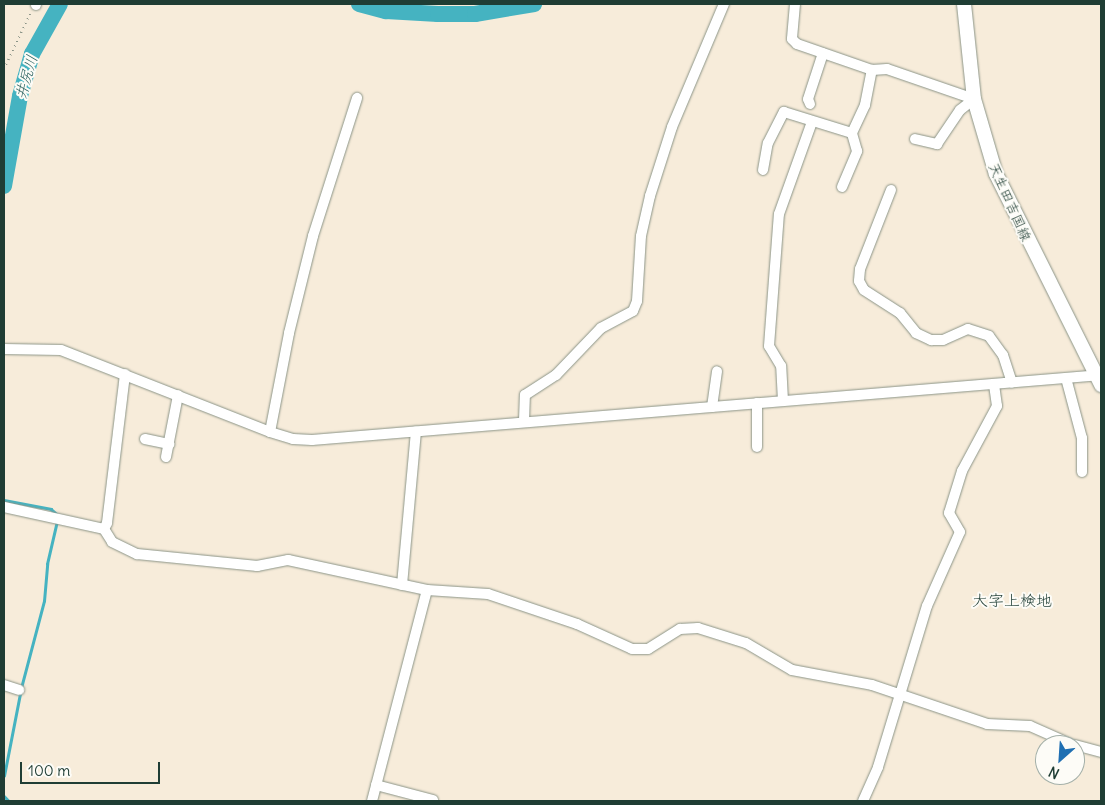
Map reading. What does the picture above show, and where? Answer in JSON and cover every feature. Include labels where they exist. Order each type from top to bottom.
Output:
[{"type":"main road","name":"天生田吉国線","points":[[964,4],[974,99],[996,174],[1012,210],[1100,379]]},
{"type":"street","points":[[524,421],[525,395],[556,375],[601,328],[633,311],[638,301],[641,236],[650,196],[672,127],[724,4]]},
{"type":"street","points":[[795,4],[792,39],[797,44],[872,70],[887,69],[974,99]]},
{"type":"street","points":[[810,104],[808,99],[823,53]]},
{"type":"street","points":[[842,187],[856,151],[852,133],[865,105],[872,70]]},
{"type":"street","points":[[270,432],[289,333],[313,236],[357,98]]},
{"type":"street","points":[[915,139],[937,144],[960,110],[974,99]]},
{"type":"street","points":[[762,170],[768,143],[784,112],[852,133]]},
{"type":"street","points":[[783,401],[781,366],[769,346],[779,214],[812,122]]},
{"type":"street","points":[[891,190],[860,269],[859,281],[864,290],[900,313],[916,333],[931,340],[943,340],[968,329],[989,336],[1003,355],[1012,383]]},
{"type":"street","points":[[4,350],[61,350],[270,432],[293,439],[312,440],[524,421],[1066,378],[1100,379]]},
{"type":"street","points":[[712,406],[717,372]]},
{"type":"street","points":[[104,529],[107,523],[125,374]]},
{"type":"street","points":[[1066,378],[1082,438],[1082,472]]},
{"type":"street","points":[[863,801],[927,606],[960,532],[949,513],[962,471],[997,406],[994,384]]},
{"type":"street","points":[[166,457],[178,396]]},
{"type":"street","points":[[757,403],[757,447]]},
{"type":"street","points":[[402,585],[416,432]]},
{"type":"street","points":[[145,439],[169,444]]},
{"type":"street","points":[[4,507],[104,529],[116,545],[137,554],[256,566],[288,560],[427,590],[502,598],[577,624],[632,649],[648,649],[680,629],[698,628],[746,643],[792,670],[837,676],[900,693],[987,724],[1030,726],[1051,735]]},
{"type":"street","points":[[372,801],[427,590]]},
{"type":"street","points":[[4,685],[19,690]]},
{"type":"street","points":[[1085,748],[1101,752]]},
{"type":"street","points":[[376,785],[433,800]]},
{"type":"path","points":[[4,69],[36,4]]},
{"type":"waterway","name":"井尻川","points":[[4,186],[20,96],[32,54],[60,4]]},
{"type":"waterway","name":"井尻川","points":[[359,4],[386,11],[438,14],[475,14],[534,4]]},
{"type":"waterway","points":[[4,500],[51,509],[58,515]]},
{"type":"waterway","points":[[21,688],[44,601],[47,564],[57,521]]},
{"type":"waterway","points":[[4,776],[20,694]]},
{"type":"waterway","points":[[4,796],[9,801]]},
{"type":"district","name":"大字上検地","points":[[1012,600]]}]
